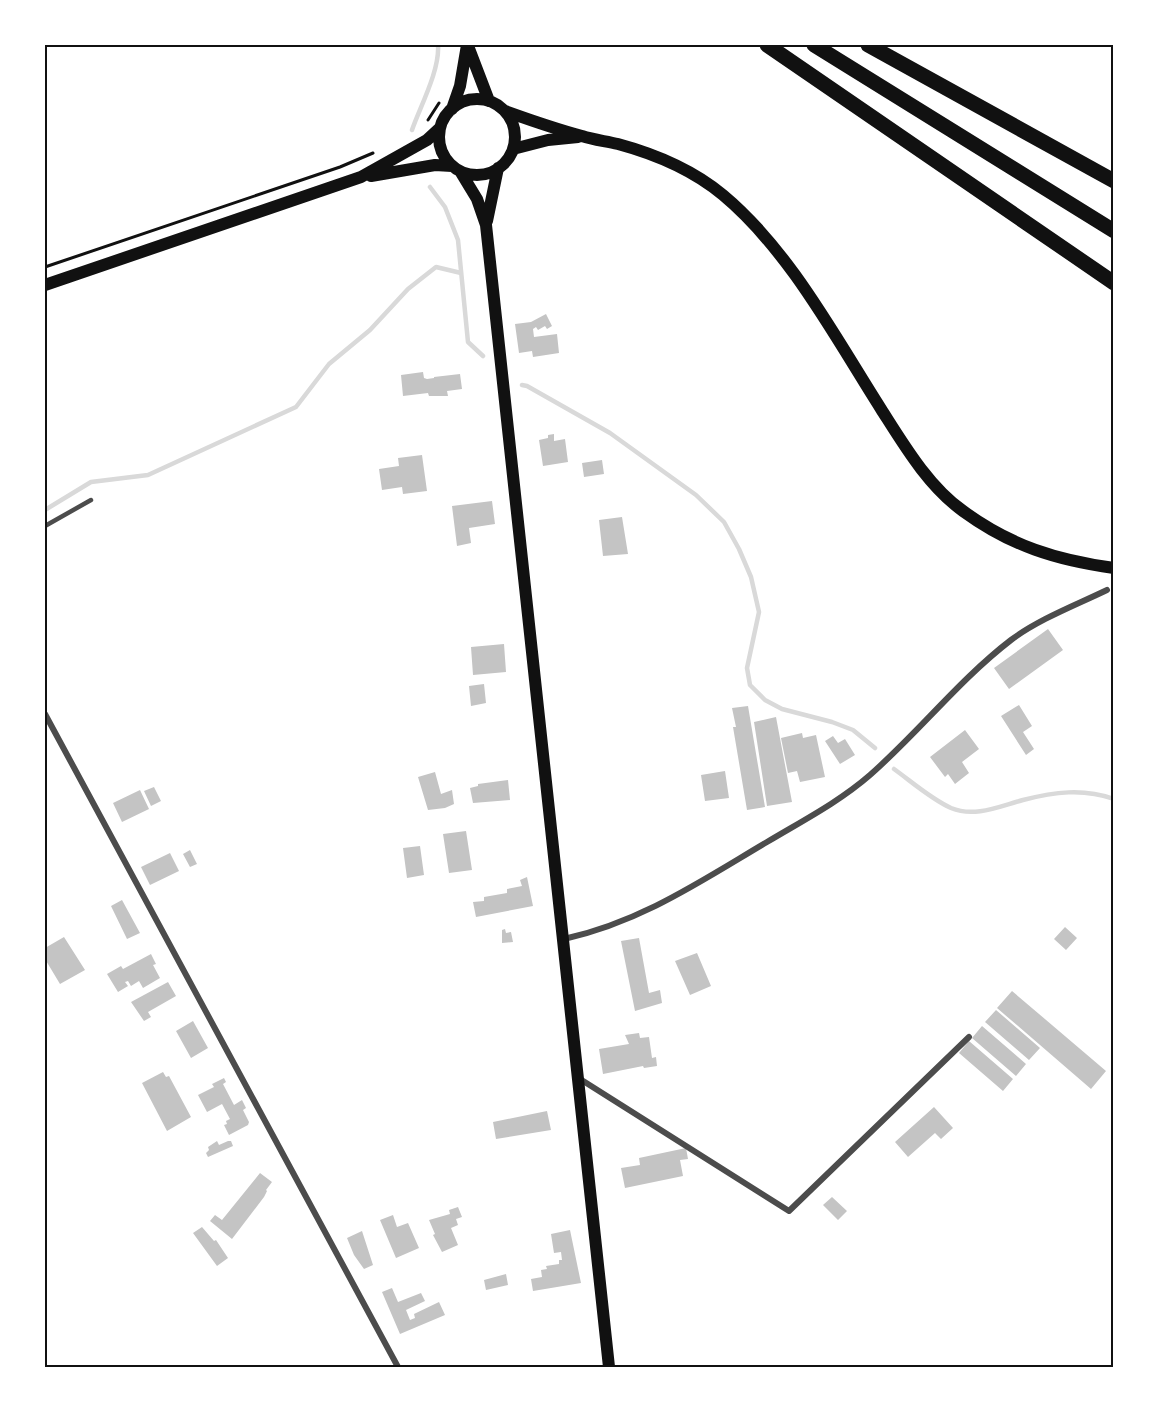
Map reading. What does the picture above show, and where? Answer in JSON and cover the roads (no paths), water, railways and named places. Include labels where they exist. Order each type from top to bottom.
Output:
[{"type":"highway","points":[[767,45],[1114,283]]},
{"type":"highway","points":[[814,45],[1114,231]]},
{"type":"highway","points":[[868,45],[1114,181]]},
{"type":"main road","points":[[467,45],[489,101]]},
{"type":"main road","points":[[452,109],[460,86],[467,45]]},
{"type":"main road","points":[[609,1367],[580,1079],[486,225],[477,198],[444,155],[440,142],[440,128],[443,121],[460,103],[469,100],[489,101],[505,111],[582,136],[618,144],[674,164],[693,174],[721,193],[747,216],[780,255],[907,449],[940,489],[962,510],[999,534],[1033,550],[1076,563],[1114,568]]},
{"type":"main road","points":[[45,285],[361,177],[435,165],[456,168],[473,175],[498,168],[513,149],[512,122],[505,111]]},
{"type":"main road","points":[[361,177],[427,140],[440,128]]},
{"type":"main road","points":[[513,149],[548,140],[582,136]]},
{"type":"main road","points":[[486,225],[498,168]]},
{"type":"street","points":[[564,939],[616,925],[643,913],[834,802],[870,775],[953,693],[1012,640],[1044,621],[1107,590]]},
{"type":"street","points":[[45,714],[398,1367]]},
{"type":"street","points":[[580,1079],[789,1211],[969,1037]]},
{"type":"lane","points":[[45,526],[91,500]]},
{"type":"waterway","points":[[412,130],[433,77],[438,45]]},
{"type":"waterway","points":[[430,187],[445,207],[458,240],[468,342],[483,356]]},
{"type":"waterway","points":[[45,510],[91,482],[148,475],[296,407],[329,364],[370,330],[408,289],[436,267],[461,273]]},
{"type":"waterway","points":[[522,385],[610,433],[696,495],[724,522],[751,577],[759,612],[747,668],[750,685],[765,700],[782,709],[853,730],[875,748]]},
{"type":"waterway","points":[[894,769],[936,800],[960,811],[987,810],[1035,797],[1068,792],[1091,793],[1114,799]]}]
